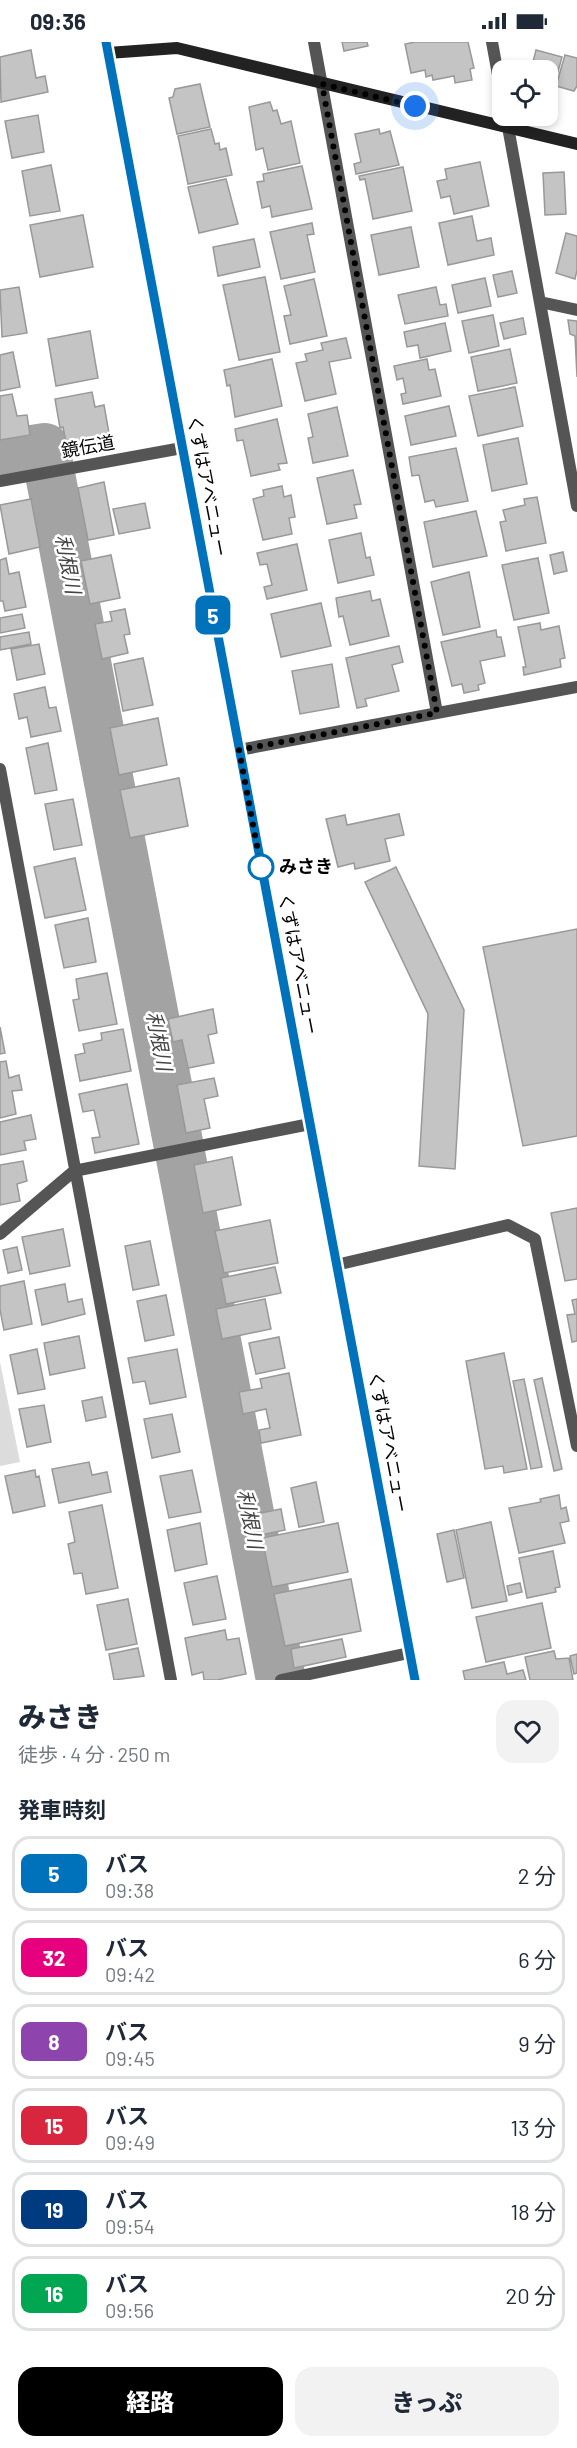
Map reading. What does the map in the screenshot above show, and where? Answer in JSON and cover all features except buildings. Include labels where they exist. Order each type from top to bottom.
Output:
[{"type":"street","points":[[314,42],[437,713]]},
{"type":"street","points":[[492,42],[495,60]]},
{"type":"street","points":[[107,48],[177,48],[322,84],[492,119]]},
{"type":"street","name":"くずはアベニュー","points":[[107,48],[409,1653],[416,1680]]},
{"type":"street","points":[[508,126],[573,463],[577,506]]},
{"type":"street","points":[[520,126],[577,144]]},
{"type":"street","points":[[540,302],[577,310]]},
{"type":"street","name":"鏡伝道","points":[[0,481],[182,448]]},
{"type":"street","points":[[239,750],[577,687]]},
{"type":"street","points":[[0,769],[171,1680]]},
{"type":"street","points":[[0,1234],[74,1171],[310,1124]]},
{"type":"street","points":[[336,1264],[508,1224],[535,1239],[577,1446]]},
{"type":"street","points":[[281,1680],[409,1653]]},
{"type":"shaded area","points":[[0,1362],[20,1462],[0,1466]]},
{"type":"waterway","name":"利根川","points":[[0,455],[45,448],[281,1680]]},
{"type":"bus line","name":"5","points":[[106,42],[415,1680]]},
{"type":"place","name":"みさき","points":[[261,867]]},
{"type":"route","points":[[261,867],[239,750],[437,713],[322,84],[415,106]]}]
